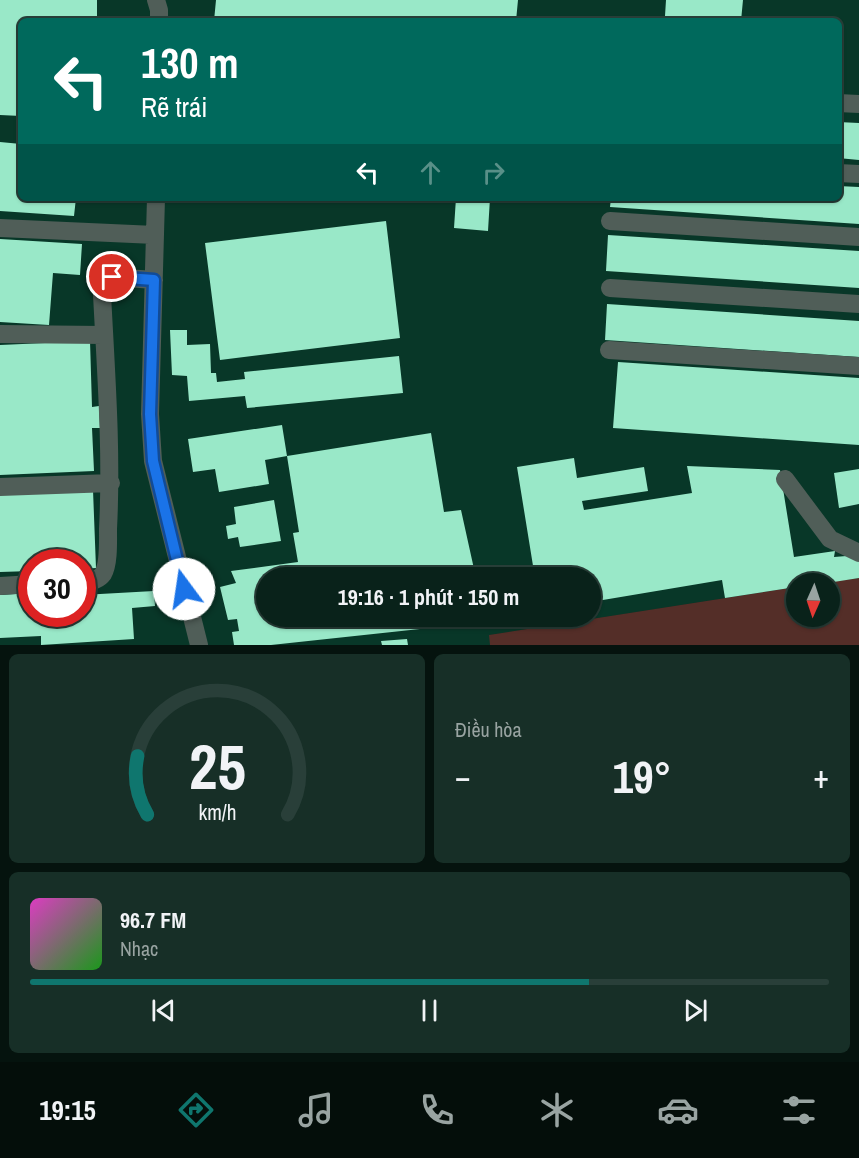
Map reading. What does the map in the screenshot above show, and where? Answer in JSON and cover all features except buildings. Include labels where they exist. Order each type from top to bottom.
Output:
[{"type":"street","points":[[156,0],[159,18]]},
{"type":"street","points":[[842,103],[859,104]]},
{"type":"street","points":[[842,173],[859,174]]},
{"type":"street","points":[[156,201],[150,414],[153,461],[199,645]]},
{"type":"street","points":[[610,221],[859,237]]},
{"type":"street","points":[[0,228],[155,236]]},
{"type":"street","points":[[96,580],[103,574],[107,561],[111,483],[109,399],[102,294],[106,282],[112,277],[154,280]]},
{"type":"street","points":[[610,288],[859,304]]},
{"type":"street","points":[[0,334],[104,334]]},
{"type":"street","points":[[609,350],[859,366]]},
{"type":"street","points":[[785,479],[830,539],[859,553]]},
{"type":"street","points":[[0,488],[111,483]]},
{"type":"street","points":[[0,586],[18,585]]},
{"type":"shaded area","points":[[0,0],[859,0],[859,578],[840,580],[840,573],[786,573],[786,589],[601,618],[601,567],[256,567],[256,627],[541,627],[490,635],[490,645],[0,645]]},
{"type":"shaded area","points":[[859,578],[859,645],[490,645],[489,635],[540,627],[601,627],[601,617],[786,589],[786,627],[840,627],[840,580]]},
{"type":"route","points":[[112,277],[154,280],[150,414],[153,461],[184,589]]}]
